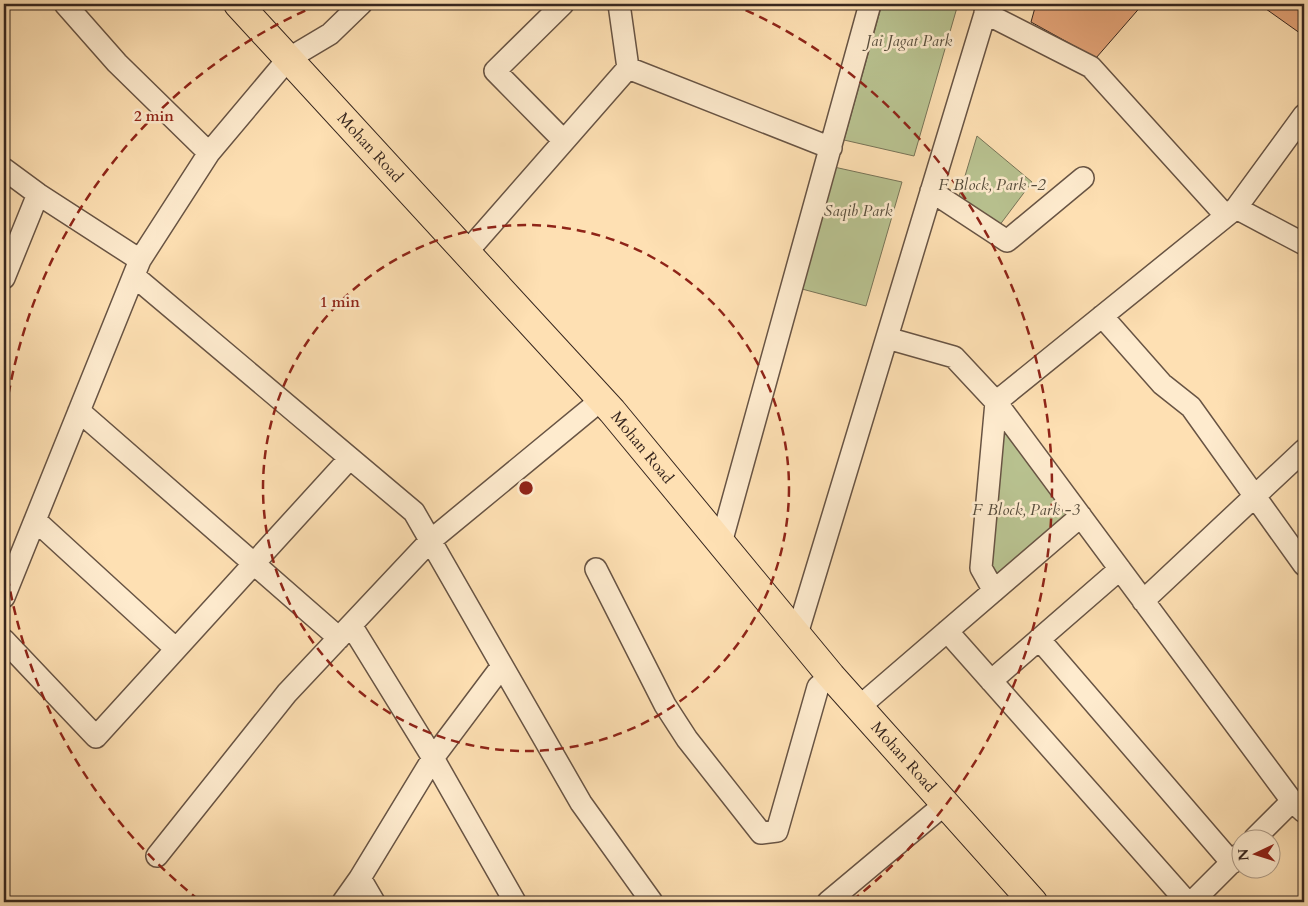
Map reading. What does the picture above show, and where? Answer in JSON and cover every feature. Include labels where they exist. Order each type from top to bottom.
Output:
[{"type":"main road","name":"Mohan Road","points":[[238,4],[601,400],[832,676],[1032,902]]},
{"type":"street","points":[[65,4],[117,63],[209,153]]},
{"type":"street","points":[[4,598],[137,268],[209,153],[288,59],[330,34],[361,4]]},
{"type":"street","points":[[563,4],[496,71],[564,141]]},
{"type":"street","points":[[618,4],[628,68]]},
{"type":"street","points":[[721,543],[870,4]]},
{"type":"street","points":[[797,634],[987,8],[1091,67],[1231,212],[1304,244]]},
{"type":"street","points":[[466,253],[628,68]]},
{"type":"street","points":[[628,68],[831,148]]},
{"type":"street","points":[[994,591],[981,568],[996,402],[1231,212],[1304,115]]},
{"type":"street","points":[[4,169],[137,268],[350,458],[414,512],[581,803],[652,902]]},
{"type":"street","points":[[931,191],[1008,241],[1083,178]]},
{"type":"street","points":[[4,278],[38,194]]},
{"type":"street","points":[[1102,316],[1162,384],[1191,407],[1304,565]]},
{"type":"street","points":[[887,338],[954,358],[996,402],[1298,806],[1269,828]]},
{"type":"street","points":[[157,856],[287,693],[430,541],[601,400]]},
{"type":"street","points":[[79,411],[254,563],[345,632],[433,758],[515,902]]},
{"type":"street","points":[[1143,601],[1304,450]]},
{"type":"street","points":[[4,640],[96,737],[350,458]]},
{"type":"street","points":[[859,707],[1081,516]]},
{"type":"street","points":[[35,520],[176,649]]},
{"type":"street","points":[[596,569],[665,705],[687,740],[761,833],[777,830],[818,687],[832,676]]},
{"type":"street","points":[[991,681],[1120,569]]},
{"type":"street","points":[[947,631],[1187,902]]},
{"type":"street","points":[[1039,638],[1230,851]]},
{"type":"street","points":[[343,902],[360,878],[433,758],[502,666]]},
{"type":"street","points":[[828,902],[945,804]]},
{"type":"street","points":[[1192,902],[1230,864]]},
{"type":"street","points":[[360,878],[374,902]]},
{"type":"green space","name":"Jai Jagat Park","points":[[882,4],[958,4],[914,156],[844,140]]},
{"type":"green space","name":"F Block, Park -2","points":[[977,136],[1032,182],[999,226],[959,196]]},
{"type":"green space","name":"Saqib Park","points":[[834,167],[902,182],[866,306],[802,289]]},
{"type":"green space","name":"F Block, Park -3","points":[[1001,425],[1070,516],[996,578],[989,568]]},
{"type":"building","points":[[1036,4],[1143,4],[1096,58],[1031,22]]},
{"type":"building","points":[[1259,4],[1304,4],[1304,36]]}]
